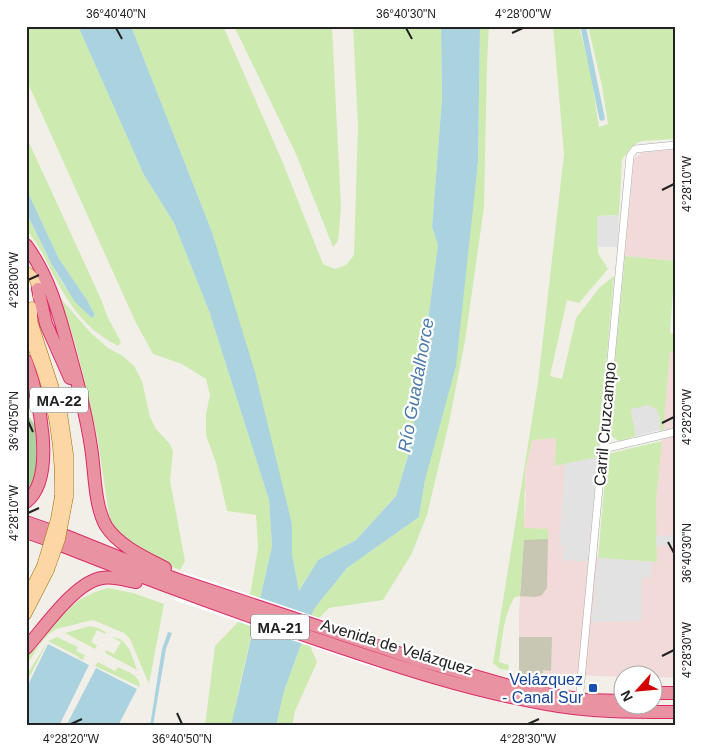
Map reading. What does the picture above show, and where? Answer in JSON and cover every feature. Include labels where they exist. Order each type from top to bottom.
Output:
[{"type":"highway","points":[[26,245],[45,276],[53,294],[77,377],[89,435],[98,504],[106,526],[125,546],[179,586]]},
{"type":"highway","points":[[38,290],[46,324],[75,390],[89,435]]},
{"type":"highway","points":[[26,361],[39,403],[43,452],[40,481],[37,490],[26,502]]},
{"type":"highway","name":"Avenida de Velázquez","points":[[26,522],[56,538],[179,586],[240,614],[385,656],[467,674],[516,688],[586,700],[614,701]]},
{"type":"highway","name":"Avenida de Velázquez","points":[[26,532],[56,538]]},
{"type":"highway","points":[[26,648],[70,597],[85,584],[101,578],[117,578],[179,586]]},
{"type":"highway","name":"Avenida de Velázquez","points":[[179,586],[192,579],[202,587],[385,656],[492,693],[538,703],[614,711]]},
{"type":"highway","points":[[467,674],[479,673],[529,686],[552,689],[614,692]]},
{"type":"highway","points":[[644,714],[654,718],[675,718]]},
{"type":"main road","points":[[26,271],[36,281],[38,290]]},
{"type":"main road","name":"MA-22","points":[[38,290],[36,301],[29,309],[64,420],[68,454],[64,496],[56,538]]},
{"type":"main road","name":"MA-22","points":[[26,332],[44,379],[56,423],[64,496]]},
{"type":"main road","points":[[26,615],[56,538]]},
{"type":"main road","points":[[26,598],[45,568]]},
{"type":"street","name":"Carril Cruzcampo","points":[[580,691],[630,156],[635,149],[675,145]]},
{"type":"street","points":[[603,449],[675,432]]},
{"type":"shaded area","points":[[675,149],[675,261],[625,256],[634,159],[641,153]]},
{"type":"shaded area","points":[[619,215],[618,247],[597,247],[597,216]]},
{"type":"shaded area","points":[[670,351],[675,352],[675,678],[664,677],[664,664],[614,664],[614,677],[575,675],[574,679],[571,678],[570,681],[551,678],[551,682],[520,676],[519,614],[526,492],[524,489],[525,471],[532,440],[556,438],[556,466],[598,457],[588,557],[656,562],[656,501]]},
{"type":"shaded area","points":[[649,405],[656,409],[659,414],[660,430],[636,436],[631,409]]},
{"type":"shaded area","points":[[598,457],[587,562],[562,560],[563,546],[559,546],[565,464]]},
{"type":"shaded area","points":[[675,535],[675,545],[656,546],[656,536]]},
{"type":"shaded area","points":[[524,539],[548,539],[547,588],[542,595],[536,597],[520,596]]},
{"type":"shaded area","points":[[598,558],[652,562],[651,578],[642,578],[642,621],[598,622],[594,624],[592,619]]},
{"type":"shaded area","points":[[519,637],[552,637],[551,671],[543,670],[543,681],[520,676]]},
{"type":"green space","points":[[26,26],[78,26],[144,175],[174,223],[209,311],[269,500],[272,546],[232,726],[205,726],[215,646],[237,623],[251,590],[258,548],[256,515],[227,511],[216,463],[206,435],[206,414],[210,395],[206,379],[182,364],[153,354],[136,323],[26,79]]},
{"type":"green space","points":[[131,26],[223,26],[283,163],[323,264],[335,269],[346,265],[354,255],[358,126],[353,26],[441,26],[442,98],[432,227],[438,245],[411,446],[396,496],[356,540],[318,560],[299,591],[292,554],[292,524],[212,232]]},
{"type":"green space","points":[[234,26],[332,26],[341,208],[338,241],[333,247],[296,154]]},
{"type":"green space","points":[[480,26],[489,26],[484,207],[465,341],[449,423],[427,515],[411,555],[383,600],[329,608],[320,617],[311,648],[317,662],[295,711],[292,726],[276,726],[284,691],[314,609],[347,568],[419,517],[478,162]]},
{"type":"green space","points":[[553,26],[579,26],[591,75],[599,127],[608,124],[602,86],[588,26],[675,26],[675,139],[641,141],[631,147],[622,160],[619,215],[597,216],[598,253],[608,269],[579,303],[567,300],[550,376],[562,379],[576,318],[600,287],[614,276],[598,457],[555,466],[556,438],[532,440],[525,471],[524,528],[548,529],[548,539],[524,540],[520,596],[515,597],[508,612],[499,662],[509,665],[508,670],[500,669],[493,663],[538,382],[564,154]]},
{"type":"green space","points":[[26,136],[108,318],[121,342],[118,346],[92,329],[73,307],[26,228],[26,212],[62,282],[71,295],[92,317],[95,315],[59,259],[26,188]]},
{"type":"green space","points":[[625,256],[675,261],[670,333],[675,334],[675,352],[670,352],[663,431],[660,430],[659,414],[631,409],[636,436],[619,441],[611,436],[609,423]]},
{"type":"green space","points":[[61,299],[91,333],[108,348],[123,356],[134,366],[142,381],[150,417],[156,429],[170,444],[173,452],[170,480],[185,561],[180,570],[155,559],[119,534],[110,521],[97,435],[77,350]]},
{"type":"green space","points":[[26,413],[35,425],[37,460],[35,480],[26,494]]},
{"type":"green space","points":[[662,441],[656,501],[657,562],[598,558],[607,454]]},
{"type":"green space","points":[[108,588],[133,593],[164,604],[149,684],[130,639],[124,633],[93,620],[56,629],[40,644],[26,666],[26,656],[62,615],[82,598]]},
{"type":"green space","points":[[90,626],[106,632],[105,634],[97,630],[91,642],[97,645],[95,649],[65,633]]},
{"type":"green space","points":[[57,637],[78,647],[76,651],[85,655],[83,660],[79,657],[48,641]]},
{"type":"green space","points":[[112,637],[118,638],[126,645],[137,670],[105,653],[106,650],[114,654],[121,642]]},
{"type":"green space","points":[[48,641],[26,684],[26,676]]},
{"type":"green space","points":[[98,662],[115,671],[118,667],[133,674],[138,680],[140,687],[95,666]]},
{"type":"water","points":[[78,26],[131,26],[212,232],[255,372],[292,524],[292,554],[299,591],[318,560],[356,540],[396,496],[411,446],[438,245],[432,227],[442,98],[441,26],[480,26],[478,162],[456,366],[425,480],[419,517],[347,568],[314,609],[284,691],[276,726],[231,726],[272,546],[269,500],[209,311],[174,223],[144,175]]},
{"type":"water","points":[[26,188],[59,259],[95,315],[92,318],[75,302],[52,265],[26,212]]},
{"type":"water","points":[[168,632],[172,633],[166,649],[153,726],[150,726],[162,649]]},
{"type":"water","points":[[48,644],[89,665],[59,726],[29,726],[26,725],[26,689]]},
{"type":"water","points":[[96,668],[137,689],[118,726],[66,726]]},
{"type":"pier","points":[[184,572],[390,642],[380,670],[174,600]]},
{"type":"waterway","points":[[583,26],[602,118]]},
{"type":"place","name":"Velázquez - Canal Sur","points":[[593,688]]},
{"type":"water label","name":"Río Guadalhorce","points":[[416,385]]}]
